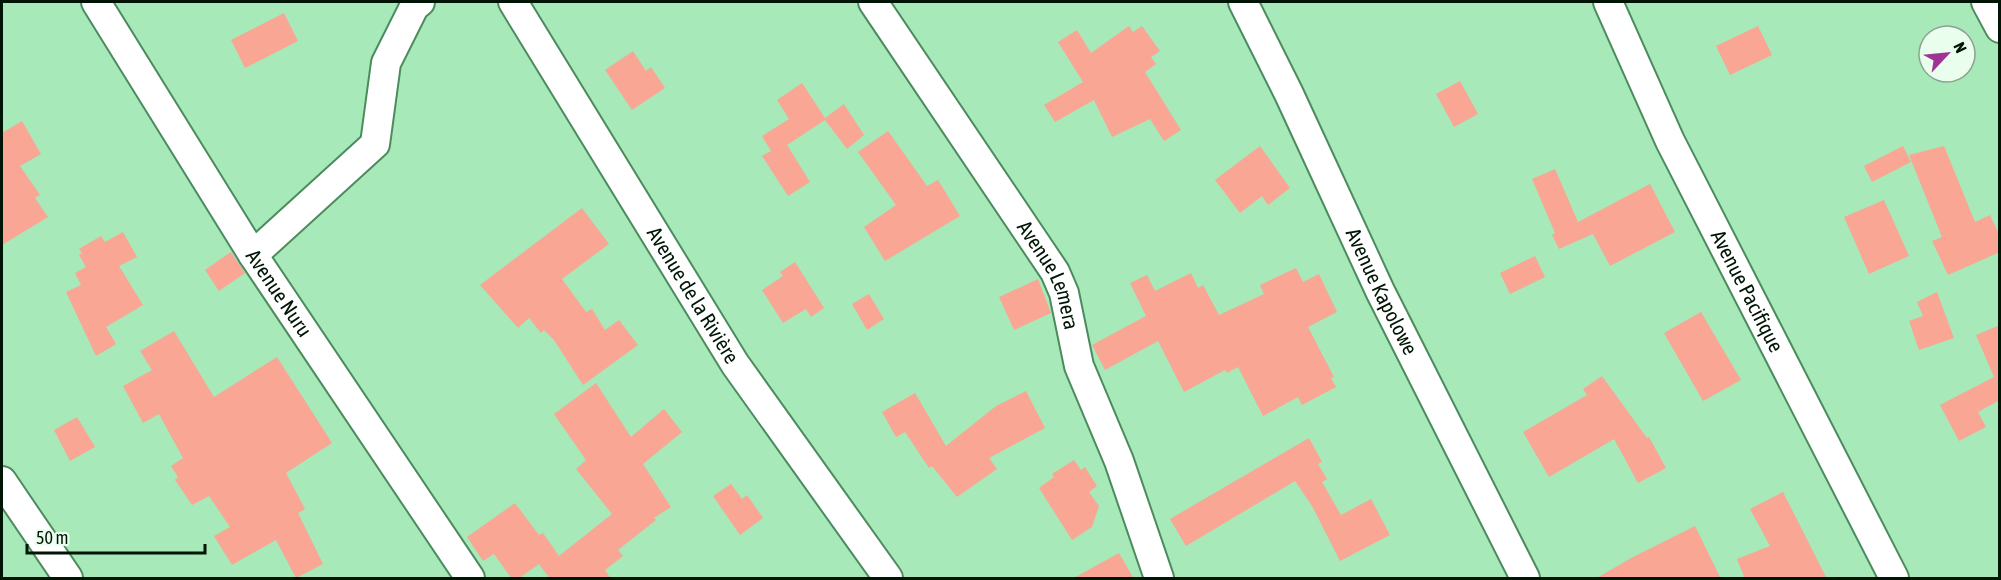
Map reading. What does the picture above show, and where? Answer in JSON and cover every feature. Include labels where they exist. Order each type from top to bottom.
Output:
[{"type":"street","name":"Avenue Nuru","points":[[96,2],[253,255],[470,579]]},
{"type":"street","points":[[253,255],[375,144],[386,63],[414,7],[420,2]]},
{"type":"street","name":"Avenue de la Rivière","points":[[513,2],[735,363],[888,579]]},
{"type":"street","name":"Avenue Lemera","points":[[873,2],[1055,272],[1064,293],[1079,366],[1119,461],[1159,579]]},
{"type":"street","name":"Avenue Kapolowe","points":[[1243,2],[1289,94],[1380,291],[1525,579]]},
{"type":"street","name":"Avenue Pacifique","points":[[1608,2],[1670,141],[1894,579]]},
{"type":"street","points":[[1986,2],[2000,28]]},
{"type":"street","points":[[2,481],[68,579]]},
{"type":"building","points":[[284,13],[298,41],[245,68],[231,40]]},
{"type":"building","points":[[1129,26],[1133,32],[1142,26],[1160,51],[1151,57],[1156,64],[1145,72],[1181,130],[1164,141],[1150,119],[1112,137],[1094,100],[1055,122],[1044,105],[1083,82],[1058,42],[1077,30],[1091,53]]},
{"type":"building","points":[[1758,26],[1772,55],[1730,75],[1716,46]]},
{"type":"building","points":[[633,51],[646,71],[651,67],[665,88],[632,110],[605,70]]},
{"type":"building","points":[[1460,81],[1478,114],[1454,127],[1436,94]]},
{"type":"building","points":[[802,83],[825,118],[844,104],[864,135],[847,149],[825,120],[787,145],[810,182],[788,196],[762,156],[771,151],[762,136],[789,119],[777,100]]},
{"type":"building","points":[[22,121],[41,154],[20,166],[40,195],[35,198],[48,217],[2,245],[2,133]]},
{"type":"building","points":[[888,131],[927,186],[938,180],[960,216],[885,261],[864,227],[896,205],[858,152]]},
{"type":"building","points":[[1260,146],[1290,188],[1268,205],[1262,196],[1240,213],[1215,180]]},
{"type":"building","points":[[1903,146],[1911,162],[1872,182],[1864,166]]},
{"type":"building","points":[[1944,146],[1975,222],[1990,215],[2000,236],[2000,252],[1948,275],[1932,241],[1942,237],[1909,155]]},
{"type":"building","points":[[1555,169],[1578,222],[1650,184],[1675,232],[1610,266],[1593,234],[1559,249],[1552,235],[1555,233],[1532,179]]},
{"type":"building","points":[[1884,200],[1909,256],[1869,274],[1844,217]]},
{"type":"building","points":[[582,208],[609,244],[562,279],[586,312],[592,309],[605,330],[619,320],[638,345],[583,385],[554,340],[544,330],[541,333],[529,318],[518,328],[480,285]]},
{"type":"building","points":[[123,232],[137,257],[119,266],[143,305],[106,327],[116,344],[96,356],[66,292],[81,285],[75,273],[86,267],[79,255],[82,253],[79,249],[101,236],[105,242]]},
{"type":"building","points":[[231,252],[245,273],[219,291],[205,270]]},
{"type":"building","points":[[1535,256],[1545,277],[1510,294],[1500,273]]},
{"type":"building","points":[[795,262],[824,308],[811,317],[806,309],[783,323],[762,290],[783,276],[780,272]]},
{"type":"building","points":[[1296,268],[1303,282],[1319,274],[1337,312],[1308,327],[1334,377],[1331,378],[1336,387],[1302,405],[1298,397],[1263,416],[1238,367],[1227,373],[1225,370],[1184,392],[1158,341],[1105,370],[1092,345],[1146,316],[1130,283],[1147,275],[1155,291],[1191,273],[1198,288],[1203,285],[1219,315],[1264,294],[1260,285]]},
{"type":"building","points":[[1038,279],[1051,313],[1014,330],[999,297]]},
{"type":"building","points":[[1937,292],[1954,338],[1919,350],[1909,321],[1923,316],[1917,302]]},
{"type":"building","points":[[869,294],[884,319],[867,330],[852,304]]},
{"type":"building","points":[[1701,312],[1741,380],[1703,401],[1664,333]]},
{"type":"building","points":[[2000,325],[2000,400],[1978,412],[1986,427],[1959,441],[1940,405],[1994,377],[1976,335]]},
{"type":"building","points":[[174,331],[214,397],[277,357],[332,443],[286,473],[305,509],[298,513],[323,564],[296,578],[276,540],[232,565],[214,536],[230,527],[209,496],[192,505],[175,480],[178,477],[171,466],[183,458],[159,414],[143,423],[123,386],[152,370],[140,351]]},
{"type":"building","points":[[1602,376],[1647,438],[1649,437],[1666,468],[1638,483],[1614,439],[1549,477],[1523,432],[1587,395],[1583,389]]},
{"type":"building","points":[[596,383],[631,437],[664,409],[682,432],[643,464],[671,507],[654,518],[656,520],[618,550],[623,556],[605,570],[611,579],[550,579],[539,564],[518,579],[512,579],[494,554],[483,561],[467,537],[515,503],[539,535],[543,533],[559,556],[612,514],[576,469],[586,460],[554,414]]},
{"type":"building","points":[[1026,391],[1045,428],[989,458],[997,469],[957,497],[932,466],[929,468],[905,432],[896,437],[882,412],[915,393],[946,446],[996,406]]},
{"type":"building","points":[[77,417],[95,447],[70,461],[54,430]]},
{"type":"building","points":[[1309,438],[1322,462],[1318,464],[1327,479],[1322,482],[1341,515],[1371,499],[1390,535],[1340,561],[1312,506],[1295,481],[1186,546],[1170,519]]},
{"type":"building","points":[[1074,460],[1081,470],[1085,467],[1097,486],[1089,492],[1099,506],[1092,527],[1072,540],[1039,488],[1054,477],[1052,474]]},
{"type":"building","points":[[731,484],[742,499],[747,495],[763,518],[740,535],[713,496]]},
{"type":"building","points":[[1783,492],[1827,579],[1745,579],[1737,559],[1770,546],[1750,509]]},
{"type":"building","points":[[1695,526],[1721,579],[1595,579],[1633,557]]},
{"type":"building","points":[[1119,553],[1134,579],[1072,579]]}]
